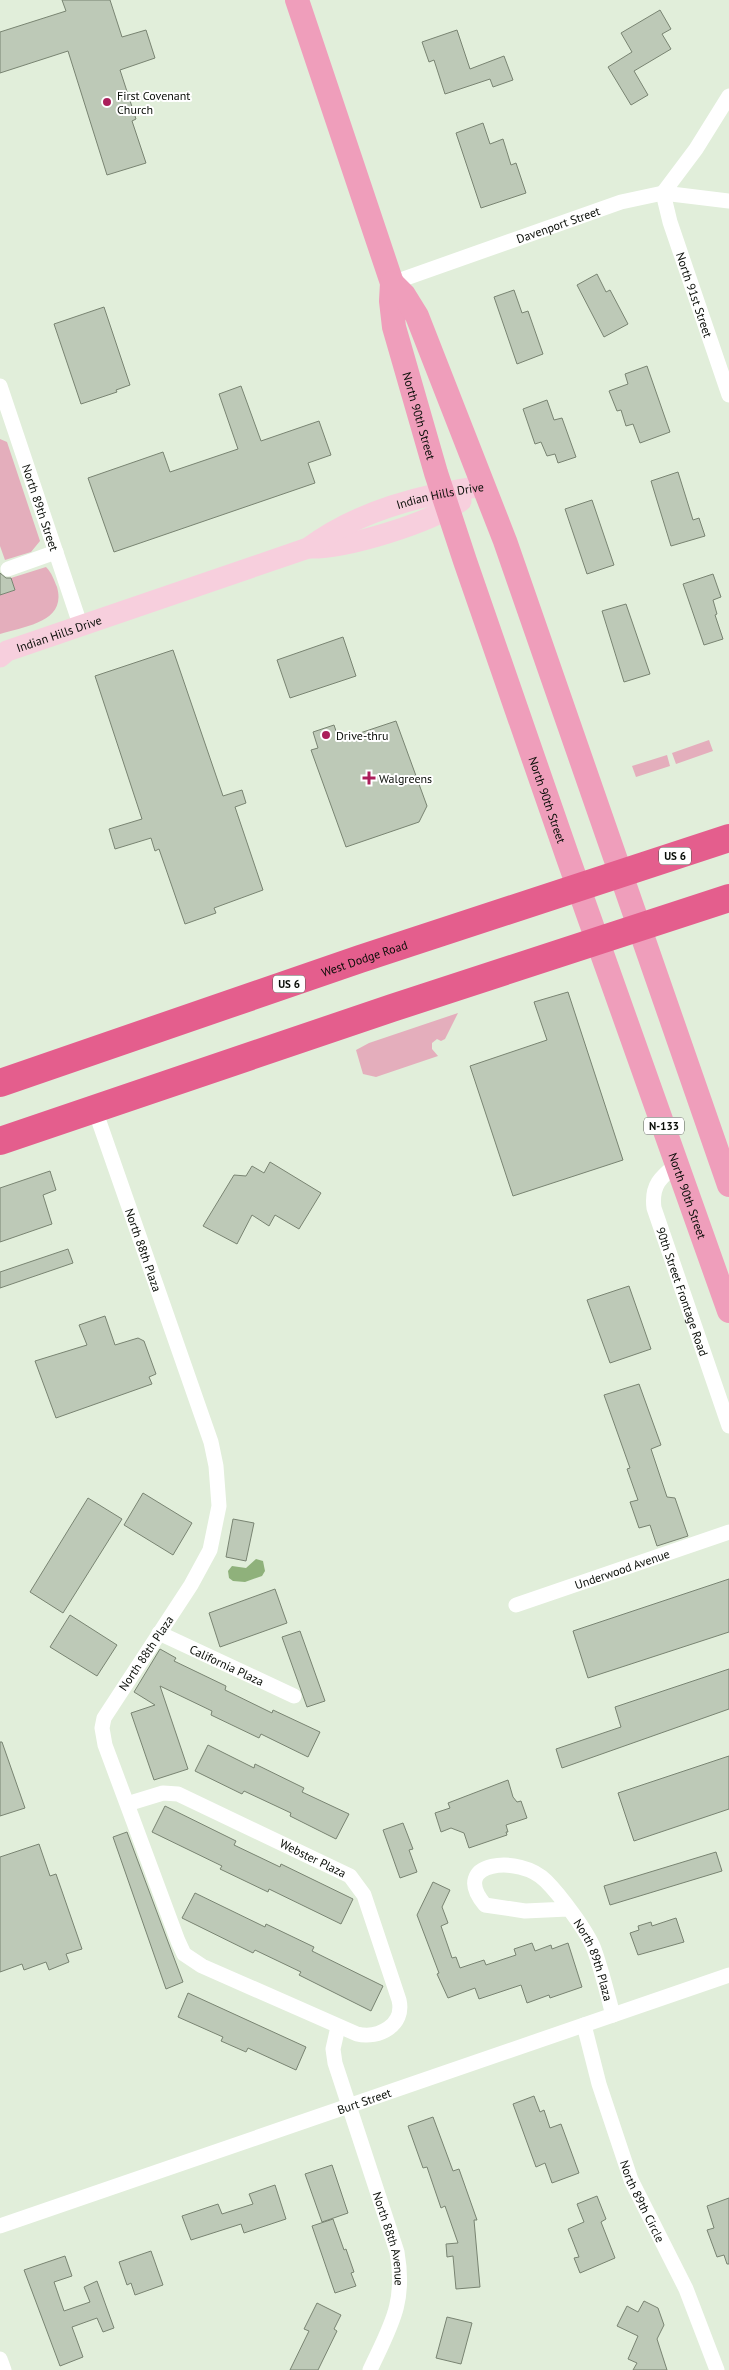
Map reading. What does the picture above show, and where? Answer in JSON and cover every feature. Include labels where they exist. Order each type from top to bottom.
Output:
[{"type":"highway","name":"West Dodge Road","points":[[0,1083],[360,959],[729,838]]},
{"type":"highway","points":[[0,1141],[392,1008],[729,898]]},
{"type":"main road","name":"North 90th Street","points":[[297,0],[392,283],[414,310],[484,486],[622,874],[729,1185]]},
{"type":"main road","name":"North 90th Street","points":[[392,283],[391,301],[394,327],[445,500],[578,888],[678,1164],[729,1312]]},
{"type":"street","points":[[663,193],[696,149],[729,96]]},
{"type":"street","name":"Davenport Street","points":[[392,283],[621,202],[663,193],[729,201]]},
{"type":"street","name":"North 91st Street","points":[[663,193],[670,222],[729,395]]},
{"type":"street","name":"North 89th Street","points":[[0,386],[7,428],[56,552],[81,627]]},
{"type":"street","name":"Indian Hills Drive","points":[[2,653],[308,548],[346,524],[445,500],[484,486]]},
{"type":"street","points":[[8,569],[56,552]]},
{"type":"street","name":"North 88th Plaza","points":[[95,1110],[209,1436],[216,1466],[219,1506],[210,1550],[200,1570],[103,1720],[104,1739],[184,1954],[202,1966],[338,2027]]},
{"type":"street","name":"90th Street Frontage Road","points":[[678,1164],[656,1184],[652,1198],[729,1426]]},
{"type":"street","name":"Underwood Avenue","points":[[516,1605],[729,1532]]},
{"type":"street","name":"California Plaza","points":[[159,1633],[294,1696]]},
{"type":"street","name":"Webster Plaza","points":[[127,1804],[163,1793],[178,1794],[342,1872],[355,1881],[364,1895],[396,1992],[401,2015],[392,2026],[366,2035],[356,2034],[338,2027]]},
{"type":"street","name":"North 89th Plaza","points":[[568,1910],[525,1912],[485,1905],[476,1895],[474,1887],[476,1877],[489,1866],[503,1863],[523,1867],[546,1881],[568,1910],[586,1934],[594,1949],[613,2015]]},
{"type":"street","name":"Burt Street","points":[[0,2226],[729,1975]]},
{"type":"street","name":"North 89th Circle","points":[[584,2025],[599,2084],[631,2180],[686,2289],[717,2370]]},
{"type":"street","points":[[338,2027],[334,2042],[334,2054],[348,2106]]},
{"type":"street","name":"North 88th Avenue","points":[[348,2106],[397,2252],[400,2273],[400,2293],[397,2310],[370,2370]]},
{"type":"street","points":[[0,2358],[4,2370]]},
{"type":"shaded area","points":[[0,439],[7,442],[40,541],[31,552],[5,560],[0,546]]},
{"type":"shaded area","points":[[46,567],[57,587],[58,599],[56,608],[42,621],[0,634],[0,595],[15,590],[11,578]]},
{"type":"shaded area","points":[[709,740],[713,751],[676,764],[672,753]]},
{"type":"shaded area","points":[[667,755],[670,766],[636,777],[632,766]]},
{"type":"shaded area","points":[[458,1013],[445,1039],[441,1041],[437,1039],[432,1043],[432,1049],[438,1056],[376,1077],[363,1074],[356,1050],[369,1043]]},
{"type":"shaded area","points":[[256,1559],[263,1561],[265,1571],[262,1576],[245,1582],[233,1581],[229,1578],[228,1571],[232,1566],[246,1568]]},
{"type":"building","name":"First Covenant Church","points":[[62,0],[110,0],[122,37],[146,30],[155,58],[120,70],[136,119],[132,121],[146,163],[107,175],[68,51],[0,73],[0,32],[66,11]]},
{"type":"building","points":[[660,10],[671,29],[662,34],[671,49],[634,71],[648,95],[631,105],[608,67],[632,52],[621,33]]},
{"type":"building","points":[[457,30],[470,69],[504,56],[513,80],[493,87],[490,79],[445,94],[434,60],[429,62],[422,42]]},
{"type":"building","points":[[483,123],[490,144],[503,139],[511,165],[516,163],[526,193],[481,208],[456,133]]},
{"type":"building","points":[[597,274],[606,292],[610,290],[628,324],[604,337],[577,285]]},
{"type":"building","points":[[514,290],[522,313],[528,311],[543,354],[517,364],[494,297]]},
{"type":"building","points":[[104,307],[130,385],[116,390],[117,392],[81,404],[54,324]]},
{"type":"building","points":[[647,366],[670,432],[640,443],[633,424],[626,426],[621,410],[617,411],[609,391],[628,384],[625,374]]},
{"type":"building","points":[[241,386],[261,441],[319,421],[331,455],[308,463],[315,483],[114,552],[88,478],[163,452],[170,472],[238,449],[219,394]]},
{"type":"building","points":[[547,400],[554,420],[562,418],[576,457],[558,463],[555,454],[547,456],[541,442],[535,444],[523,409]]},
{"type":"building","points":[[678,472],[693,520],[699,518],[705,536],[671,546],[651,481]]},
{"type":"building","points":[[592,500],[614,565],[587,574],[565,509]]},
{"type":"building","points":[[0,573],[6,578],[11,578],[15,590],[0,595]]},
{"type":"building","points":[[713,574],[721,597],[713,600],[717,614],[715,615],[723,639],[704,645],[683,584]]},
{"type":"building","points":[[626,604],[650,674],[624,682],[602,611]]},
{"type":"building","points":[[343,637],[356,676],[290,698],[277,660]]},
{"type":"building","points":[[173,650],[223,796],[242,790],[246,803],[235,807],[263,890],[214,908],[216,913],[185,924],[159,849],[155,851],[151,838],[115,849],[109,829],[142,819],[95,676]]},
{"type":"building","name":"Walgreens","points":[[396,721],[427,806],[419,822],[346,847],[311,750],[318,748],[313,732],[334,725],[339,740]]},
{"type":"building","points":[[568,992],[623,1160],[513,1196],[470,1066],[547,1040],[534,1002]]},
{"type":"building","points":[[270,1162],[321,1193],[299,1229],[275,1215],[269,1226],[252,1215],[237,1244],[203,1226],[234,1175],[246,1176],[252,1166],[264,1173]]},
{"type":"building","points":[[50,1171],[56,1190],[43,1195],[52,1224],[0,1242],[0,1188]]},
{"type":"building","points":[[68,1249],[73,1263],[0,1288],[0,1272]]},
{"type":"building","points":[[629,1286],[651,1349],[610,1363],[587,1300]]},
{"type":"building","points":[[105,1316],[115,1345],[138,1338],[144,1341],[156,1374],[149,1377],[152,1384],[56,1418],[35,1361],[87,1345],[79,1325]]},
{"type":"building","points":[[639,1384],[661,1445],[651,1449],[667,1497],[675,1498],[688,1536],[657,1546],[650,1525],[639,1528],[630,1502],[638,1500],[627,1469],[630,1468],[604,1395]]},
{"type":"building","points":[[143,1493],[192,1523],[173,1555],[124,1525]]},
{"type":"building","points":[[88,1498],[122,1519],[63,1613],[30,1592]]},
{"type":"building","points":[[233,1519],[254,1523],[246,1561],[226,1557]]},
{"type":"building","points":[[729,1579],[729,1632],[588,1678],[573,1631]]},
{"type":"building","points":[[275,1589],[287,1623],[220,1647],[209,1613]]},
{"type":"building","points":[[70,1615],[117,1645],[97,1676],[50,1647]]},
{"type":"building","points":[[300,1631],[325,1701],[307,1707],[282,1637]]},
{"type":"building","points":[[160,1649],[176,1658],[174,1661],[226,1686],[225,1690],[272,1713],[273,1710],[320,1732],[308,1757],[261,1734],[259,1738],[211,1715],[212,1711],[160,1686],[188,1769],[154,1780],[131,1713],[155,1705],[134,1692]]},
{"type":"building","points":[[729,1669],[729,1709],[562,1768],[556,1749],[621,1727],[615,1707]]},
{"type":"building","points":[[0,1742],[2,1742],[25,1808],[0,1816]]},
{"type":"building","points":[[208,1745],[254,1768],[255,1764],[304,1788],[302,1792],[349,1814],[336,1839],[290,1816],[291,1813],[244,1791],[242,1794],[195,1771]]},
{"type":"building","points":[[729,1756],[729,1809],[634,1841],[618,1793]]},
{"type":"building","points":[[508,1780],[513,1797],[517,1802],[521,1801],[527,1818],[506,1825],[507,1835],[469,1848],[464,1833],[451,1828],[441,1832],[435,1813],[450,1808],[448,1803]]},
{"type":"building","points":[[165,1806],[236,1841],[234,1845],[280,1867],[281,1864],[353,1899],[341,1924],[269,1889],[268,1892],[220,1869],[222,1866],[152,1832]]},
{"type":"building","points":[[403,1823],[413,1849],[409,1850],[417,1872],[400,1878],[383,1830]]},
{"type":"building","points":[[127,1832],[183,1982],[166,1989],[113,1837]]},
{"type":"building","points":[[39,1844],[50,1876],[56,1874],[82,1949],[66,1954],[69,1962],[49,1970],[46,1962],[24,1970],[22,1964],[0,1972],[0,1857]]},
{"type":"building","points":[[716,1852],[722,1871],[610,1905],[604,1886]]},
{"type":"building","points":[[433,1882],[450,1890],[442,1907],[448,1923],[441,1926],[452,1958],[456,1957],[460,1968],[484,1960],[486,1965],[516,1955],[514,1949],[532,1943],[535,1951],[551,1945],[552,1949],[568,1943],[582,1987],[550,1998],[549,1995],[527,2003],[521,1985],[479,1999],[475,1988],[448,1998],[437,1974],[439,1973],[417,1915]]},
{"type":"building","points":[[195,1893],[265,1927],[266,1924],[314,1947],[312,1951],[383,1986],[371,2011],[299,1975],[301,1972],[255,1950],[253,1953],[182,1918]]},
{"type":"building","points":[[676,1918],[684,1942],[638,1955],[630,1933],[639,1930],[638,1926],[651,1922],[652,1926]]},
{"type":"building","points":[[188,1993],[306,2047],[296,2070],[248,2048],[246,2052],[221,2041],[223,2037],[178,2017]]},
{"type":"building","points":[[534,2096],[540,2112],[544,2110],[550,2128],[561,2124],[579,2173],[552,2183],[545,2163],[536,2167],[513,2104]]},
{"type":"building","points":[[433,2117],[453,2171],[459,2169],[477,2220],[474,2220],[480,2287],[456,2289],[453,2256],[447,2257],[446,2244],[458,2243],[445,2206],[441,2208],[427,2167],[423,2168],[408,2126]]},
{"type":"building","points":[[332,2165],[348,2213],[322,2222],[305,2174]]},
{"type":"building","points":[[275,2185],[286,2219],[244,2233],[241,2224],[191,2240],[182,2216],[218,2204],[222,2214],[253,2204],[249,2194]]},
{"type":"building","points":[[597,2196],[606,2219],[601,2222],[615,2258],[580,2273],[574,2258],[579,2257],[568,2229],[584,2222],[577,2204]]},
{"type":"building","points":[[729,2198],[729,2264],[727,2264],[724,2255],[717,2257],[707,2230],[714,2228],[707,2206]]},
{"type":"building","points":[[333,2219],[354,2272],[351,2273],[356,2286],[335,2293],[312,2226]]},
{"type":"building","points":[[151,2251],[163,2285],[135,2295],[131,2283],[127,2285],[119,2262]]},
{"type":"building","points":[[65,2256],[72,2276],[54,2282],[64,2311],[90,2302],[84,2287],[97,2281],[114,2328],[103,2332],[97,2318],[72,2327],[83,2357],[60,2366],[24,2270]]},
{"type":"building","points":[[644,2301],[658,2308],[664,2325],[657,2339],[667,2370],[633,2370],[637,2363],[628,2359],[638,2336],[617,2326],[627,2306],[638,2312]]},
{"type":"building","points":[[317,2303],[341,2315],[334,2329],[337,2331],[318,2370],[290,2370],[309,2331],[304,2329]]},
{"type":"building","points":[[447,2317],[472,2323],[461,2364],[436,2358]]},
{"type":"place","name":"First Covenant Church","points":[[107,102]]},
{"type":"place","name":"Drive-thru","points":[[326,735]]},
{"type":"place","name":"Walgreens","points":[[369,778]]}]
